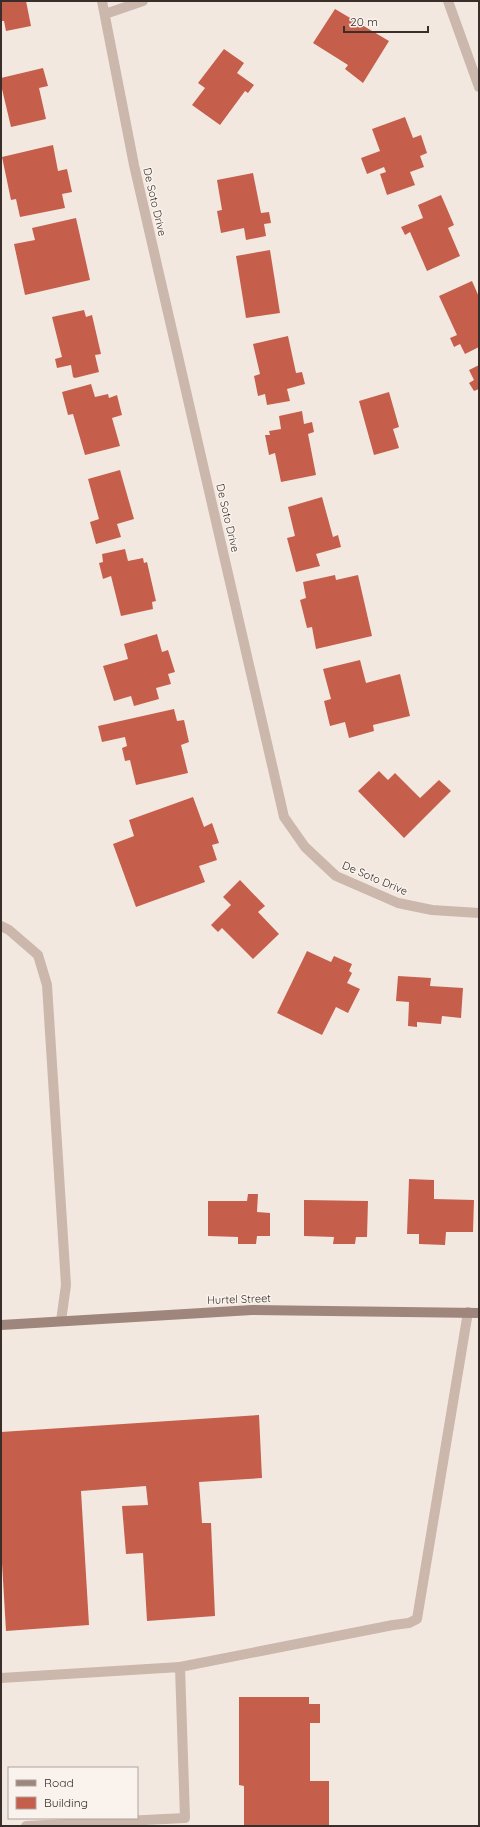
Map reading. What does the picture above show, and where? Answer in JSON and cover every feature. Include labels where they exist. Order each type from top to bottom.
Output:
[{"type":"street","name":"De Soto Drive","points":[[102,1],[134,165],[284,817],[305,847],[336,876],[398,903],[432,910],[479,913]]},
{"type":"street","points":[[105,14],[143,1]]},
{"type":"street","points":[[448,1],[479,87]]},
{"type":"street","points":[[1,926],[38,955],[47,985],[66,1285],[61,1321]]},
{"type":"street","name":"Hurtel Street","points":[[1,1325],[252,1310],[479,1313]]},
{"type":"street","points":[[1,1678],[180,1667],[409,1623],[417,1619],[468,1312]]},
{"type":"street","points":[[26,1826],[186,1818],[180,1667]]},
{"type":"building","points":[[1,1],[26,1],[31,26],[6,31],[4,21],[1,21]]},
{"type":"building","points":[[335,9],[389,41],[363,83],[345,69],[348,65],[313,43]]},
{"type":"building","points":[[224,49],[244,63],[237,73],[254,85],[248,93],[245,91],[220,125],[192,105],[205,88],[198,83]]},
{"type":"building","points":[[43,68],[48,86],[39,88],[46,119],[11,127],[2,89],[1,90],[1,78]]},
{"type":"building","points":[[405,117],[413,138],[421,135],[427,153],[420,156],[424,167],[410,172],[415,185],[387,195],[380,174],[386,172],[384,167],[367,174],[361,158],[380,151],[372,129]]},
{"type":"building","points":[[53,145],[58,171],[67,169],[72,192],[62,194],[65,208],[20,217],[16,199],[11,200],[2,157]]},
{"type":"building","points":[[253,173],[261,213],[269,212],[271,223],[264,224],[266,236],[246,240],[244,228],[221,233],[217,211],[222,210],[217,180]]},
{"type":"building","points":[[441,195],[454,225],[448,228],[460,256],[427,271],[410,232],[405,235],[401,227],[423,218],[418,205]]},
{"type":"building","points":[[76,218],[90,280],[25,295],[14,244],[35,240],[32,228]]},
{"type":"building","points":[[270,250],[280,313],[246,318],[236,256]]},
{"type":"building","points":[[472,281],[479,297],[479,347],[465,354],[460,344],[454,347],[450,338],[457,335],[439,296]]},
{"type":"building","points":[[84,310],[86,317],[92,315],[101,354],[95,355],[99,372],[75,378],[73,377],[71,365],[57,368],[55,359],[62,357],[52,317]]},
{"type":"building","points":[[288,336],[296,373],[302,372],[305,384],[287,389],[290,401],[267,405],[265,394],[258,396],[254,376],[260,374],[253,344]]},
{"type":"building","points":[[479,365],[479,389],[474,391],[469,383],[474,380],[469,370]]},
{"type":"building","points":[[91,384],[95,397],[108,394],[109,398],[117,395],[122,415],[112,418],[120,446],[85,455],[73,414],[68,415],[62,392]]},
{"type":"building","points":[[389,392],[399,427],[393,429],[399,448],[374,455],[359,401]]},
{"type":"building","points":[[302,411],[304,424],[312,422],[314,432],[308,434],[316,475],[281,482],[275,453],[269,455],[265,435],[270,435],[269,431],[281,429],[279,416]]},
{"type":"building","points":[[120,470],[134,519],[117,524],[121,537],[96,544],[90,522],[99,519],[88,479]]},
{"type":"building","points":[[322,497],[333,537],[338,535],[341,547],[316,554],[320,566],[296,572],[287,538],[295,536],[288,507]]},
{"type":"building","points":[[125,549],[128,561],[143,558],[144,563],[147,562],[156,601],[152,602],[153,609],[121,616],[111,576],[103,579],[99,563],[103,562],[102,554]]},
{"type":"building","points":[[335,575],[336,580],[358,575],[372,636],[316,649],[312,627],[307,628],[300,600],[306,598],[303,582]]},
{"type":"building","points":[[157,634],[162,652],[168,650],[175,672],[168,674],[171,684],[156,688],[159,699],[134,706],[131,696],[114,701],[103,666],[128,659],[124,644]]},
{"type":"building","points":[[360,660],[366,683],[400,674],[410,716],[373,725],[374,731],[349,738],[345,722],[330,726],[324,701],[331,699],[323,669]]},
{"type":"building","points":[[174,709],[177,721],[184,720],[189,742],[181,745],[188,773],[136,785],[130,760],[125,761],[122,748],[127,746],[125,737],[102,742],[98,726]]},
{"type":"building","points":[[379,771],[388,780],[395,773],[420,798],[439,780],[451,791],[404,838],[358,791]]},
{"type":"building","points":[[193,797],[204,827],[212,823],[219,843],[212,845],[217,860],[199,866],[205,882],[136,907],[113,844],[134,836],[129,820]]},
{"type":"building","points":[[240,880],[265,906],[258,912],[279,934],[253,959],[222,928],[218,932],[211,925],[231,905],[223,897]]},
{"type":"building","points":[[307,951],[331,962],[334,956],[352,964],[349,971],[352,973],[347,983],[360,989],[348,1013],[336,1007],[322,1035],[277,1013]]},
{"type":"building","points":[[398,976],[431,978],[430,986],[463,988],[461,1018],[442,1016],[441,1024],[417,1022],[417,1027],[408,1026],[409,1002],[396,1001]]},
{"type":"building","points":[[409,1179],[434,1180],[434,1199],[474,1200],[473,1232],[446,1232],[445,1245],[419,1244],[419,1234],[407,1234]]},
{"type":"building","points":[[248,1194],[258,1194],[257,1212],[270,1213],[270,1236],[257,1236],[256,1244],[238,1244],[238,1237],[208,1236],[208,1201],[247,1201]]},
{"type":"building","points":[[304,1200],[368,1201],[367,1237],[356,1237],[355,1244],[333,1244],[334,1237],[304,1236]]},
{"type":"building","points":[[259,1415],[262,1478],[199,1482],[202,1523],[211,1523],[215,1616],[147,1621],[143,1553],[126,1554],[122,1506],[148,1505],[146,1486],[81,1491],[89,1625],[6,1631],[1,1546],[1,1432]]},
{"type":"building","points":[[239,1697],[309,1697],[309,1704],[320,1704],[320,1723],[310,1723],[310,1781],[329,1781],[329,1826],[244,1826],[244,1786],[239,1785]]}]
